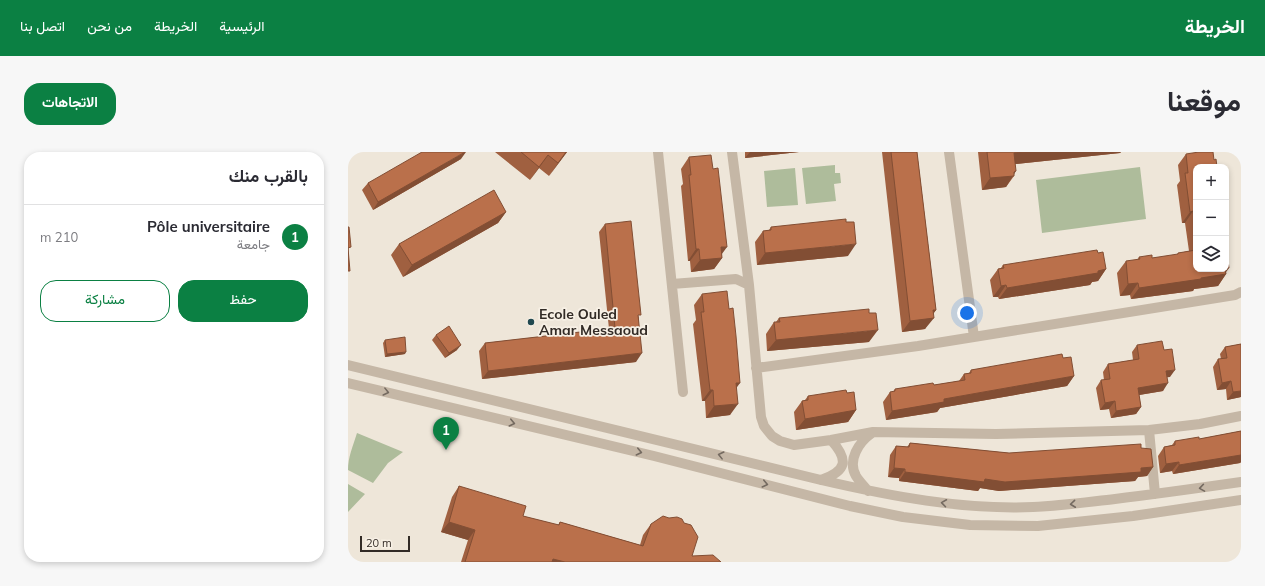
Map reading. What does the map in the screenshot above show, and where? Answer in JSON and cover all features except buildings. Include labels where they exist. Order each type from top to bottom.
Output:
[{"type":"street","points":[[658,152],[683,392]]},
{"type":"street","points":[[732,152],[749,285],[761,417],[764,426],[772,436],[780,441],[794,445],[873,432],[996,434],[1149,430],[1200,424],[1241,416]]},
{"type":"street","points":[[949,152],[974,337]]},
{"type":"street","points":[[672,284],[736,279],[749,285]]},
{"type":"street","points":[[756,368],[911,347],[1227,296],[1241,292]]},
{"type":"street","points":[[348,364],[868,491],[953,504],[1032,507],[1073,504],[1241,482]]},
{"type":"street","points":[[348,383],[654,456],[850,506],[903,517],[970,525],[1038,526],[1133,516],[1241,500]]},
{"type":"street","points":[[1149,430],[1155,494]]},
{"type":"street","points":[[853,468],[854,455],[859,446],[864,438],[873,432]]},
{"type":"street","points":[[821,480],[832,476],[841,467],[851,436]]},
{"type":"street","points":[[830,440],[846,449],[856,475],[868,491]]},
{"type":"street","points":[[830,440],[840,450],[844,461]]},
{"type":"green space","points":[[835,165],[835,173],[840,173],[841,183],[834,184],[836,201],[806,204],[802,168]]},
{"type":"green space","points":[[1140,167],[1146,219],[1042,233],[1036,180]]},
{"type":"green space","points":[[795,168],[798,205],[767,207],[764,171]]},
{"type":"green space","points":[[357,433],[403,452],[388,463],[373,483],[348,470],[350,456]]},
{"type":"green space","points":[[348,484],[365,494],[348,512]]},
{"type":"place","name":"Ecole Ouled Amar Messaoud","points":[[531,322]]},
{"type":"place","name":"Pôle universitaire","points":[[446,450]]}]
